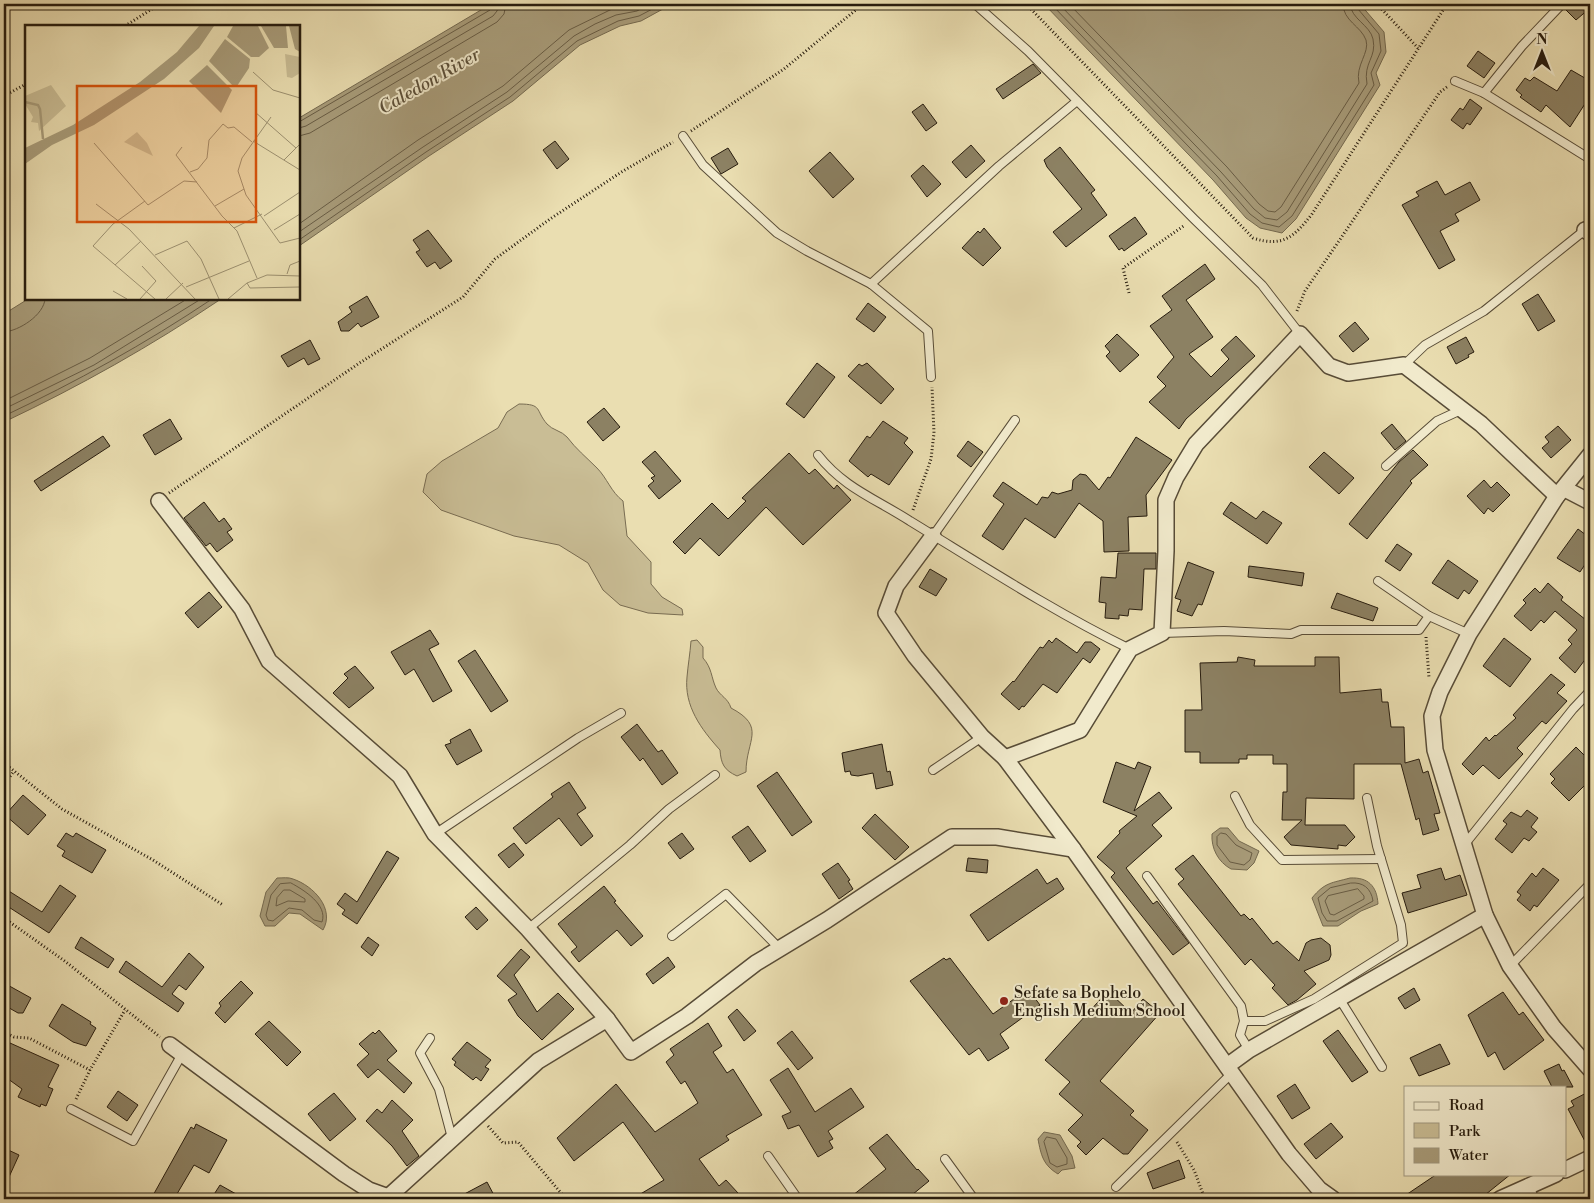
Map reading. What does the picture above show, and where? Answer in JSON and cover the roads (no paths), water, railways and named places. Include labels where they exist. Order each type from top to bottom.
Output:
[{"type":"street","points":[[1005,758],[1080,730],[1130,649],[1162,633],[1166,551],[1166,500],[1176,477],[1196,444],[1297,330],[1329,366],[1348,373],[1404,364],[1462,409],[1561,493],[1590,502]]},
{"type":"street","points":[[1590,455],[1561,493],[1470,634],[1440,692],[1432,716],[1435,750],[1485,915],[1510,966],[1554,1028],[1590,1069]]},
{"type":"street","points":[[159,501],[242,609],[269,661],[400,776],[435,834],[528,928],[608,1019],[631,1052],[687,1016],[756,963],[828,920],[952,837],[997,837],[1073,849]]},
{"type":"street","points":[[934,536],[896,586],[886,614],[915,656],[982,736],[1005,758],[1073,849],[1289,1154],[1319,1188],[1334,1199]]},
{"type":"street","points":[[1230,1069],[1249,1050],[1485,915]]},
{"type":"street","points":[[170,1045],[344,1174],[369,1190],[390,1199],[452,1138],[538,1061],[608,1019]]},
{"type":"street","points":[[1566,1170],[1590,1158]]},
{"type":"street","points":[[1500,1199],[1532,1193],[1553,1176]]},
{"type":"lane","points":[[975,4],[1028,51],[1194,220],[1262,285],[1297,330]]},
{"type":"lane","points":[[1484,93],[1522,46],[1562,4]]},
{"type":"lane","points":[[1455,81],[1484,93],[1590,159]]},
{"type":"lane","points":[[871,284],[999,166],[1077,101]]},
{"type":"lane","points":[[683,136],[704,165],[777,232],[807,251],[871,284],[928,331],[931,377]]},
{"type":"lane","points":[[1404,364],[1424,345],[1484,311],[1588,228]]},
{"type":"lane","points":[[1386,466],[1437,421],[1462,409]]},
{"type":"lane","points":[[934,536],[1015,420]]},
{"type":"lane","points":[[818,455],[841,478],[871,500],[910,520],[1080,625],[1130,649]]},
{"type":"lane","points":[[1378,581],[1429,616],[1470,634]]},
{"type":"lane","points":[[1162,633],[1224,630],[1291,634],[1308,630],[1419,630],[1429,616]]},
{"type":"lane","points":[[1465,844],[1573,709],[1590,691]]},
{"type":"lane","points":[[435,834],[578,738],[621,713]]},
{"type":"lane","points":[[933,770],[982,736]]},
{"type":"lane","points":[[528,928],[630,845],[669,809],[715,774]]},
{"type":"lane","points":[[1235,796],[1250,825],[1282,860],[1381,859]]},
{"type":"lane","points":[[1244,1021],[1265,1021],[1314,999],[1403,943],[1367,798]]},
{"type":"lane","points":[[1147,876],[1241,1006],[1244,1021],[1240,1035],[1249,1050]]},
{"type":"lane","points":[[1510,966],[1590,884]]},
{"type":"lane","points":[[672,936],[726,894],[780,949]]},
{"type":"lane","points":[[1340,998],[1382,1066]]},
{"type":"lane","points":[[430,1038],[420,1053],[439,1089],[452,1138]]},
{"type":"lane","points":[[71,1109],[133,1140],[182,1054]]},
{"type":"lane","points":[[1116,1187],[1230,1069]]},
{"type":"lane","points":[[768,1156],[798,1199]]},
{"type":"lane","points":[[945,1159],[974,1199]]},
{"type":"water","name":"Caledon River","points":[[491,4],[672,4],[641,21],[620,26],[580,45],[513,101],[429,156],[300,245],[300,117]]},
{"type":"water","points":[[1044,4],[1360,4],[1384,32],[1386,52],[1376,73],[1380,85],[1296,219],[1282,233],[1260,228],[1246,218],[1213,180]]},
{"type":"water","points":[[26,300],[219,300],[115,365],[4,422],[4,314]]},
{"type":"water","points":[[1220,828],[1228,828],[1239,841],[1259,851],[1254,863],[1247,870],[1231,869],[1219,859],[1213,844],[1212,834]]},
{"type":"water","points":[[277,878],[293,879],[301,882],[315,893],[324,906],[326,914],[323,930],[300,914],[289,913],[275,926],[265,926],[260,916],[266,892]]},
{"type":"water","points":[[1350,878],[1367,881],[1376,892],[1378,904],[1361,911],[1338,926],[1323,926],[1312,898],[1325,886]]},
{"type":"water","points":[[1044,1132],[1060,1135],[1072,1156],[1075,1168],[1062,1170],[1058,1174],[1049,1167],[1042,1155],[1038,1139]]},
{"type":"place","name":"Sefate sa Bophelo English Medium School","points":[[1004,1001]]}]
